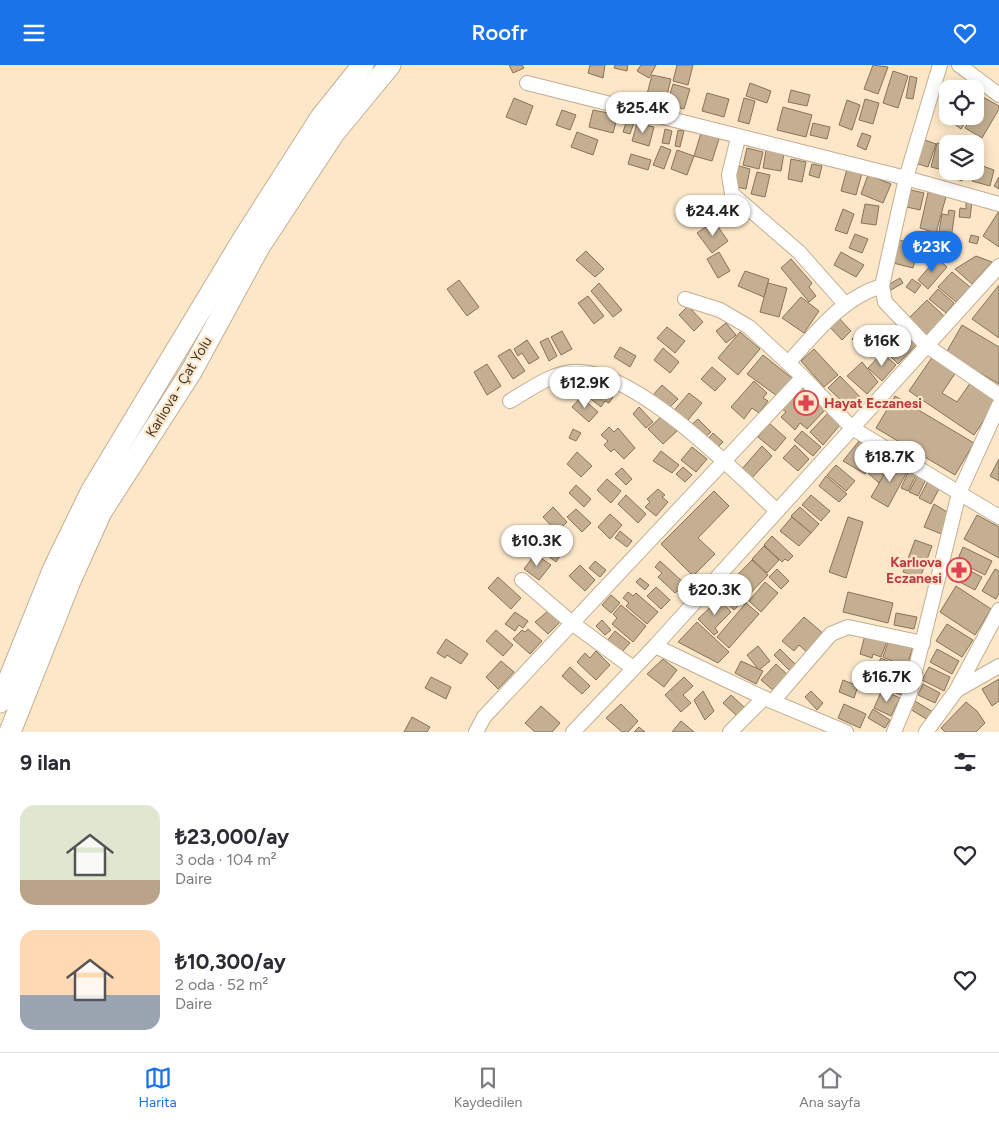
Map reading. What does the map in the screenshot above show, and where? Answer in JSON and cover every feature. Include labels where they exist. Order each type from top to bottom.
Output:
[{"type":"highway","name":"Karlıova - Çat Yolu","points":[[0,702],[54,567],[91,492],[244,237],[322,116],[363,65]]},
{"type":"highway","name":"Karlıova - Çat Yolu","points":[[10,732],[70,581],[101,512],[190,372],[259,247],[334,133],[390,65]]},
{"type":"street","points":[[940,65],[906,178],[882,286],[885,302],[927,346],[999,395]]},
{"type":"street","points":[[958,65],[999,95]]},
{"type":"street","points":[[528,83],[738,138],[906,178],[999,204]]},
{"type":"street","points":[[738,138],[729,175],[732,194],[799,252],[845,303]]},
{"type":"street","points":[[573,732],[655,646],[999,266]]},
{"type":"street","points":[[788,363],[845,303],[867,291],[882,286]]},
{"type":"street","points":[[684,299],[701,303],[734,317],[763,339],[803,377],[852,429],[999,517]]},
{"type":"street","points":[[510,401],[561,374],[583,372],[605,376],[662,411],[723,461],[777,511]]},
{"type":"street","points":[[476,732],[484,717],[803,377]]},
{"type":"street","points":[[894,732],[909,696],[959,493],[999,405]]},
{"type":"street","points":[[522,580],[572,623],[633,668]]},
{"type":"street","points":[[926,732],[956,691],[999,610]]},
{"type":"street","points":[[730,732],[769,699],[831,634],[848,627],[923,643]]},
{"type":"street","points":[[655,646],[769,699],[846,732]]},
{"type":"street","points":[[956,691],[999,666]]},
{"type":"building","points":[[509,65],[522,65],[524,68],[513,73]]},
{"type":"building","points":[[590,65],[605,65],[603,78],[588,73]]},
{"type":"building","points":[[615,65],[628,65],[627,71],[614,68]]},
{"type":"building","points":[[641,65],[656,65],[649,78],[637,71]]},
{"type":"building","points":[[677,65],[693,65],[688,85],[673,81]]},
{"type":"building","points":[[873,65],[888,67],[878,94],[864,89]]},
{"type":"building","points":[[893,71],[908,76],[898,108],[883,103]]},
{"type":"building","points":[[652,75],[671,79],[665,103],[646,98]]},
{"type":"building","points":[[910,76],[917,78],[913,99],[906,98]]},
{"type":"building","points":[[750,83],[771,91],[767,103],[746,96]]},
{"type":"building","points":[[673,84],[690,89],[684,109],[667,104]]},
{"type":"building","points":[[791,90],[810,95],[807,106],[788,102]]},
{"type":"building","points":[[707,93],[729,99],[724,117],[702,111]]},
{"type":"building","points":[[514,98],[533,106],[526,125],[506,117]]},
{"type":"building","points":[[744,98],[755,101],[749,124],[738,121]]},
{"type":"building","points":[[984,98],[999,106],[984,135],[977,135],[965,128],[967,125],[984,125]]},
{"type":"building","points":[[865,99],[879,103],[873,124],[859,120]]},
{"type":"building","points":[[847,100],[860,105],[852,130],[839,125]]},
{"type":"building","points":[[783,107],[812,115],[806,137],[777,130]]},
{"type":"building","points":[[562,110],[576,115],[570,130],[556,125]]},
{"type":"building","points":[[593,110],[618,115],[613,133],[589,127]]},
{"type":"building","points":[[628,117],[635,120],[630,134],[623,132]]},
{"type":"building","points":[[637,123],[654,127],[649,146],[632,141]]},
{"type":"building","points":[[813,123],[830,127],[827,139],[810,135]]},
{"type":"building","points":[[956,125],[964,125],[961,129]]},
{"type":"building","points":[[665,129],[672,131],[669,144],[662,143]]},
{"type":"building","points":[[678,130],[684,131],[680,147],[675,146]]},
{"type":"building","points":[[577,132],[598,140],[593,155],[571,147]]},
{"type":"building","points":[[701,133],[719,139],[712,161],[694,156]]},
{"type":"building","points":[[862,133],[871,136],[866,150],[857,146]]},
{"type":"building","points":[[922,139],[936,144],[928,167],[915,163]]},
{"type":"building","points":[[937,143],[939,143],[939,169],[931,167]]},
{"type":"building","points":[[661,146],[671,150],[664,169],[653,165]]},
{"type":"building","points":[[747,148],[763,152],[759,169],[743,165]]},
{"type":"building","points":[[677,150],[694,156],[687,175],[671,169]]},
{"type":"building","points":[[766,150],[784,153],[781,171],[763,168]]},
{"type":"building","points":[[631,154],[651,160],[648,170],[628,164]]},
{"type":"building","points":[[791,159],[806,162],[802,182],[788,179]]},
{"type":"building","points":[[812,164],[822,166],[819,178],[809,175]]},
{"type":"building","points":[[736,165],[750,169],[746,189],[731,186]]},
{"type":"building","points":[[984,166],[994,170],[990,186],[972,181],[984,180]]},
{"type":"building","points":[[847,169],[862,173],[856,195],[841,191]]},
{"type":"building","points":[[757,172],[770,175],[765,197],[751,194]]},
{"type":"building","points":[[868,175],[891,184],[883,203],[861,194]]},
{"type":"building","points":[[999,177],[999,189],[994,186]]},
{"type":"building","points":[[929,188],[947,193],[936,233],[920,228]]},
{"type":"building","points":[[907,189],[924,193],[920,210],[902,206]]},
{"type":"building","points":[[966,200],[972,201],[970,218],[959,217],[960,208],[966,209]]},
{"type":"building","points":[[865,204],[879,206],[876,225],[861,223]]},
{"type":"building","points":[[843,209],[854,214],[847,234],[835,230]]},
{"type":"building","points":[[949,210],[955,211],[951,239],[938,237],[942,214],[948,215]]},
{"type":"building","points":[[999,211],[999,247],[983,236]]},
{"type":"building","points":[[714,221],[728,241],[712,253],[697,233]]},
{"type":"building","points":[[855,234],[868,239],[862,253],[849,248]]},
{"type":"building","points":[[971,235],[979,237],[977,244],[969,242]]},
{"type":"building","points":[[899,240],[919,245],[913,268],[893,263]]},
{"type":"building","points":[[586,251],[604,269],[595,277],[576,260]]},
{"type":"building","points":[[719,252],[730,271],[718,278],[707,259]]},
{"type":"building","points":[[841,252],[864,265],[856,277],[834,265]]},
{"type":"building","points":[[976,256],[992,262],[972,284],[955,269]]},
{"type":"building","points":[[937,258],[947,267],[928,289],[918,280]]},
{"type":"building","points":[[791,259],[812,283],[809,287],[816,296],[809,302],[781,268]]},
{"type":"building","points":[[745,271],[769,279],[764,297],[738,286]]},
{"type":"building","points":[[952,272],[970,287],[956,302],[938,287]]},
{"type":"building","points":[[900,278],[903,283],[891,290],[888,285]]},
{"type":"building","points":[[912,279],[921,285],[915,293],[906,287]]},
{"type":"building","points":[[459,280],[479,307],[467,316],[447,289]]},
{"type":"building","points":[[599,283],[622,310],[613,317],[591,291]]},
{"type":"building","points":[[768,283],[787,288],[779,317],[760,312]]},
{"type":"building","points":[[999,285],[999,338],[972,319]]},
{"type":"building","points":[[938,289],[954,303],[946,313],[929,299]]},
{"type":"building","points":[[588,296],[604,316],[594,324],[578,303]]},
{"type":"building","points":[[801,297],[819,311],[804,333],[782,318]]},
{"type":"building","points":[[927,300],[945,317],[925,336],[908,319]]},
{"type":"building","points":[[688,306],[703,322],[694,331],[679,315]]},
{"type":"building","points":[[837,316],[851,331],[842,340],[827,324]]},
{"type":"building","points":[[901,322],[920,341],[898,364],[879,345]]},
{"type":"building","points":[[726,323],[736,335],[726,343],[716,331]]},
{"type":"building","points":[[962,325],[999,347],[999,384],[946,353]]},
{"type":"building","points":[[867,326],[879,338],[872,345],[877,350],[869,357],[852,339]]},
{"type":"building","points":[[667,327],[685,341],[675,353],[657,338]]},
{"type":"building","points":[[562,331],[572,349],[561,355],[551,337]]},
{"type":"building","points":[[740,332],[760,349],[738,375],[718,358]]},
{"type":"building","points":[[548,338],[557,356],[549,361],[540,342]]},
{"type":"building","points":[[527,340],[539,358],[529,364],[522,353],[518,356],[514,349]]},
{"type":"building","points":[[620,347],[636,356],[630,367],[614,357]]},
{"type":"building","points":[[663,348],[679,362],[670,373],[654,360]]},
{"type":"building","points":[[510,349],[525,371],[513,379],[498,356]]},
{"type":"building","points":[[814,349],[838,375],[824,387],[801,361]]},
{"type":"building","points":[[882,353],[896,365],[882,381],[868,368]]},
{"type":"building","points":[[763,355],[793,379],[777,396],[747,374]]},
{"type":"building","points":[[933,356],[956,372],[942,393],[957,402],[971,382],[998,399],[974,435],[909,391]]},
{"type":"building","points":[[862,362],[878,382],[867,394],[847,376]]},
{"type":"building","points":[[487,364],[501,386],[487,395],[474,372]]},
{"type":"building","points":[[712,367],[726,379],[715,391],[701,379]]},
{"type":"building","points":[[840,376],[863,400],[850,409],[828,388]]},
{"type":"building","points":[[592,381],[613,397],[609,403],[605,401],[601,407],[583,393]]},
{"type":"building","points":[[754,381],[767,393],[763,398],[768,401],[759,413],[752,408],[744,419],[731,407]]},
{"type":"building","points":[[662,385],[678,399],[669,408],[653,395]]},
{"type":"building","points":[[803,387],[826,409],[807,429],[800,423],[795,430],[781,417],[786,412],[781,408]]},
{"type":"building","points":[[689,393],[702,403],[684,425],[671,414]]},
{"type":"building","points":[[895,396],[974,443],[955,475],[876,428]]},
{"type":"building","points":[[581,397],[598,412],[589,422],[572,407]]},
{"type":"building","points":[[639,407],[653,422],[646,428],[633,414]]},
{"type":"building","points":[[828,413],[840,425],[823,445],[810,432]]},
{"type":"building","points":[[662,416],[677,431],[663,444],[648,429]]},
{"type":"building","points":[[698,419],[711,432],[702,440],[689,427]]},
{"type":"building","points":[[769,423],[786,438],[775,451],[758,437]]},
{"type":"building","points":[[609,427],[614,432],[618,428],[635,448],[624,459],[614,449],[611,452],[604,445],[608,441],[601,435]]},
{"type":"building","points":[[573,429],[581,433],[576,441],[569,438]]},
{"type":"building","points":[[802,431],[821,447],[813,456],[794,440]]},
{"type":"building","points":[[713,433],[723,442],[717,448],[708,439]]},
{"type":"building","points":[[859,441],[878,451],[865,474],[843,461]]},
{"type":"building","points":[[795,445],[809,459],[798,471],[783,458]]},
{"type":"building","points":[[762,446],[772,456],[751,479],[741,470]]},
{"type":"building","points":[[692,447],[707,459],[696,472],[681,460]]},
{"type":"building","points":[[882,450],[894,458],[879,483],[868,473]]},
{"type":"building","points":[[661,451],[679,465],[672,473],[653,461]]},
{"type":"building","points":[[577,452],[592,466],[581,477],[567,464]]},
{"type":"building","points":[[894,458],[908,470],[888,507],[871,497]]},
{"type":"building","points":[[999,459],[999,481],[990,476]]},
{"type":"building","points":[[836,465],[855,481],[846,491],[827,475]]},
{"type":"building","points":[[683,467],[692,475],[685,482],[676,474]]},
{"type":"building","points":[[622,468],[632,479],[626,485],[615,474]]},
{"type":"building","points":[[909,470],[916,475],[908,491],[901,488]]},
{"type":"building","points":[[918,475],[926,479],[918,496],[909,492]]},
{"type":"building","points":[[826,476],[847,494],[839,502],[819,486]]},
{"type":"building","points":[[607,479],[621,491],[611,503],[597,490]]},
{"type":"building","points":[[928,481],[940,487],[931,504],[919,498]]},
{"type":"building","points":[[576,485],[591,499],[584,507],[569,493]]},
{"type":"building","points":[[658,489],[665,495],[662,497],[668,502],[656,516],[645,507],[650,502],[647,499]]},
{"type":"building","points":[[714,491],[729,506],[698,538],[715,554],[693,576],[661,544]]},
{"type":"building","points":[[626,495],[646,514],[638,523],[618,504]]},
{"type":"building","points":[[811,495],[830,511],[821,521],[802,505]]},
{"type":"building","points":[[934,504],[947,512],[944,535],[924,527]]},
{"type":"building","points":[[553,507],[567,522],[557,532],[543,517]]},
{"type":"building","points":[[800,507],[819,524],[811,533],[791,516]]},
{"type":"building","points":[[576,509],[591,523],[582,532],[567,517]]},
{"type":"building","points":[[610,514],[622,525],[610,539],[598,527]]},
{"type":"building","points":[[977,515],[999,527],[999,558],[964,539]]},
{"type":"building","points":[[792,517],[811,533],[799,546],[780,531]]},
{"type":"building","points":[[848,517],[863,522],[846,578],[829,572]]},
{"type":"building","points":[[620,531],[632,541],[627,547],[615,538]]},
{"type":"building","points":[[772,536],[793,556],[788,561],[785,559],[782,562],[764,545]]},
{"type":"building","points":[[915,540],[932,546],[920,578],[903,572]]},
{"type":"building","points":[[764,546],[779,560],[767,573],[752,559]]},
{"type":"building","points":[[548,547],[560,556],[556,562],[544,553]]},
{"type":"building","points":[[963,547],[992,561],[985,575],[957,561]]},
{"type":"building","points":[[535,554],[551,565],[539,580],[524,569]]},
{"type":"building","points":[[752,560],[768,575],[734,610],[718,595]]},
{"type":"building","points":[[595,561],[606,570],[600,577],[589,568]]},
{"type":"building","points":[[660,561],[685,584],[675,593],[658,577],[662,573],[655,567]]},
{"type":"building","points":[[957,564],[982,577],[975,590],[950,577]]},
{"type":"building","points":[[580,565],[595,580],[585,591],[569,576]]},
{"type":"building","points":[[777,569],[789,581],[781,589],[769,577]]},
{"type":"building","points":[[995,569],[999,571],[999,593],[996,599],[982,591]]},
{"type":"building","points":[[498,577],[521,598],[511,609],[488,588]]},
{"type":"building","points":[[640,578],[649,585],[645,590],[636,582]]},
{"type":"building","points":[[765,582],[778,593],[761,612],[749,601]]},
{"type":"building","points":[[956,586],[991,609],[975,635],[940,612]]},
{"type":"building","points":[[656,587],[670,600],[661,609],[647,596]]},
{"type":"building","points":[[628,592],[633,596],[636,593],[658,612],[647,624],[626,606],[629,603],[623,598]]},
{"type":"building","points":[[848,592],[893,603],[888,623],[843,612]]},
{"type":"building","points":[[611,595],[620,603],[611,613],[602,605]]},
{"type":"building","points":[[719,599],[731,612],[715,628],[718,632],[714,635],[698,619]]},
{"type":"building","points":[[746,603],[759,614],[729,648],[717,637]]},
{"type":"building","points":[[621,605],[646,626],[633,642],[612,624],[617,618],[613,614]]},
{"type":"building","points":[[548,611],[560,622],[548,634],[535,622]]},
{"type":"building","points":[[515,612],[528,621],[523,628],[519,625],[515,631],[505,624]]},
{"type":"building","points":[[896,613],[917,617],[914,629],[894,625]]},
{"type":"building","points":[[804,617],[825,635],[809,654],[799,645],[794,651],[782,641]]},
{"type":"building","points":[[602,620],[611,630],[605,635],[596,626]]},
{"type":"building","points":[[697,622],[729,652],[718,663],[678,642]]},
{"type":"building","points":[[947,624],[973,640],[962,657],[936,641]]},
{"type":"building","points":[[528,629],[542,641],[530,654],[513,639],[522,630],[525,632]]},
{"type":"building","points":[[496,630],[513,645],[503,656],[486,641]]},
{"type":"building","points":[[615,631],[630,643],[620,654],[606,642]]},
{"type":"building","points":[[865,635],[887,641],[881,657],[873,654],[872,658],[860,654]]},
{"type":"building","points":[[446,639],[468,654],[461,664],[447,655],[445,658],[437,653]]},
{"type":"building","points":[[899,641],[914,644],[909,659],[912,660],[910,669],[883,657],[888,642],[898,645]]},
{"type":"building","points":[[758,646],[770,661],[759,670],[747,655]]},
{"type":"building","points":[[780,649],[797,666],[791,672],[774,655]]},
{"type":"building","points":[[937,649],[959,661],[952,674],[930,662]]},
{"type":"building","points":[[596,651],[610,665],[596,680],[577,662],[585,653],[590,658]]},
{"type":"building","points":[[881,658],[911,671],[901,695],[869,682]]},
{"type":"building","points":[[663,659],[677,670],[664,687],[647,674]]},
{"type":"building","points":[[501,661],[514,672],[498,689],[486,677]]},
{"type":"building","points":[[741,661],[763,671],[756,684],[735,673]]},
{"type":"building","points":[[776,664],[788,675],[774,691],[761,680]]},
{"type":"building","points":[[570,667],[590,686],[582,694],[562,676]]},
{"type":"building","points":[[929,667],[950,677],[944,691],[922,680]]},
{"type":"building","points":[[431,677],[451,687],[446,699],[425,688]]},
{"type":"building","points":[[684,677],[693,686],[683,695],[691,703],[681,712],[665,695]]},
{"type":"building","points":[[999,679],[999,701],[992,706],[982,689]]},
{"type":"building","points":[[843,680],[858,686],[854,698],[839,692]]},
{"type":"building","points":[[923,684],[940,693],[935,703],[918,695]]},
{"type":"building","points":[[882,690],[900,698],[891,716],[874,708]]},
{"type":"building","points":[[703,691],[714,711],[705,720],[694,700]]},
{"type":"building","points":[[811,691],[823,703],[817,710],[805,697]]},
{"type":"building","points":[[731,695],[745,708],[737,716],[723,703]]},
{"type":"building","points":[[915,701],[933,712],[928,720],[910,709]]},
{"type":"building","points":[[966,702],[977,711],[985,723],[976,732],[945,732],[941,728]]},
{"type":"building","points":[[621,704],[638,721],[628,732],[622,732],[606,718]]},
{"type":"building","points":[[844,704],[866,714],[860,728],[838,718]]},
{"type":"building","points":[[541,706],[560,723],[552,732],[535,732],[525,723]]},
{"type":"building","points":[[873,709],[890,720],[885,728],[868,718]]},
{"type":"building","points":[[412,717],[430,727],[427,732],[404,732]]},
{"type":"building","points":[[681,721],[694,732],[672,732]]},
{"type":"building","points":[[639,727],[645,732],[634,732]]},
{"type":"place","name":"Hayat Eczanesi","points":[[806,403]]},
{"type":"place","name":"Karlıova Eczanesi","points":[[959,570]]}]
